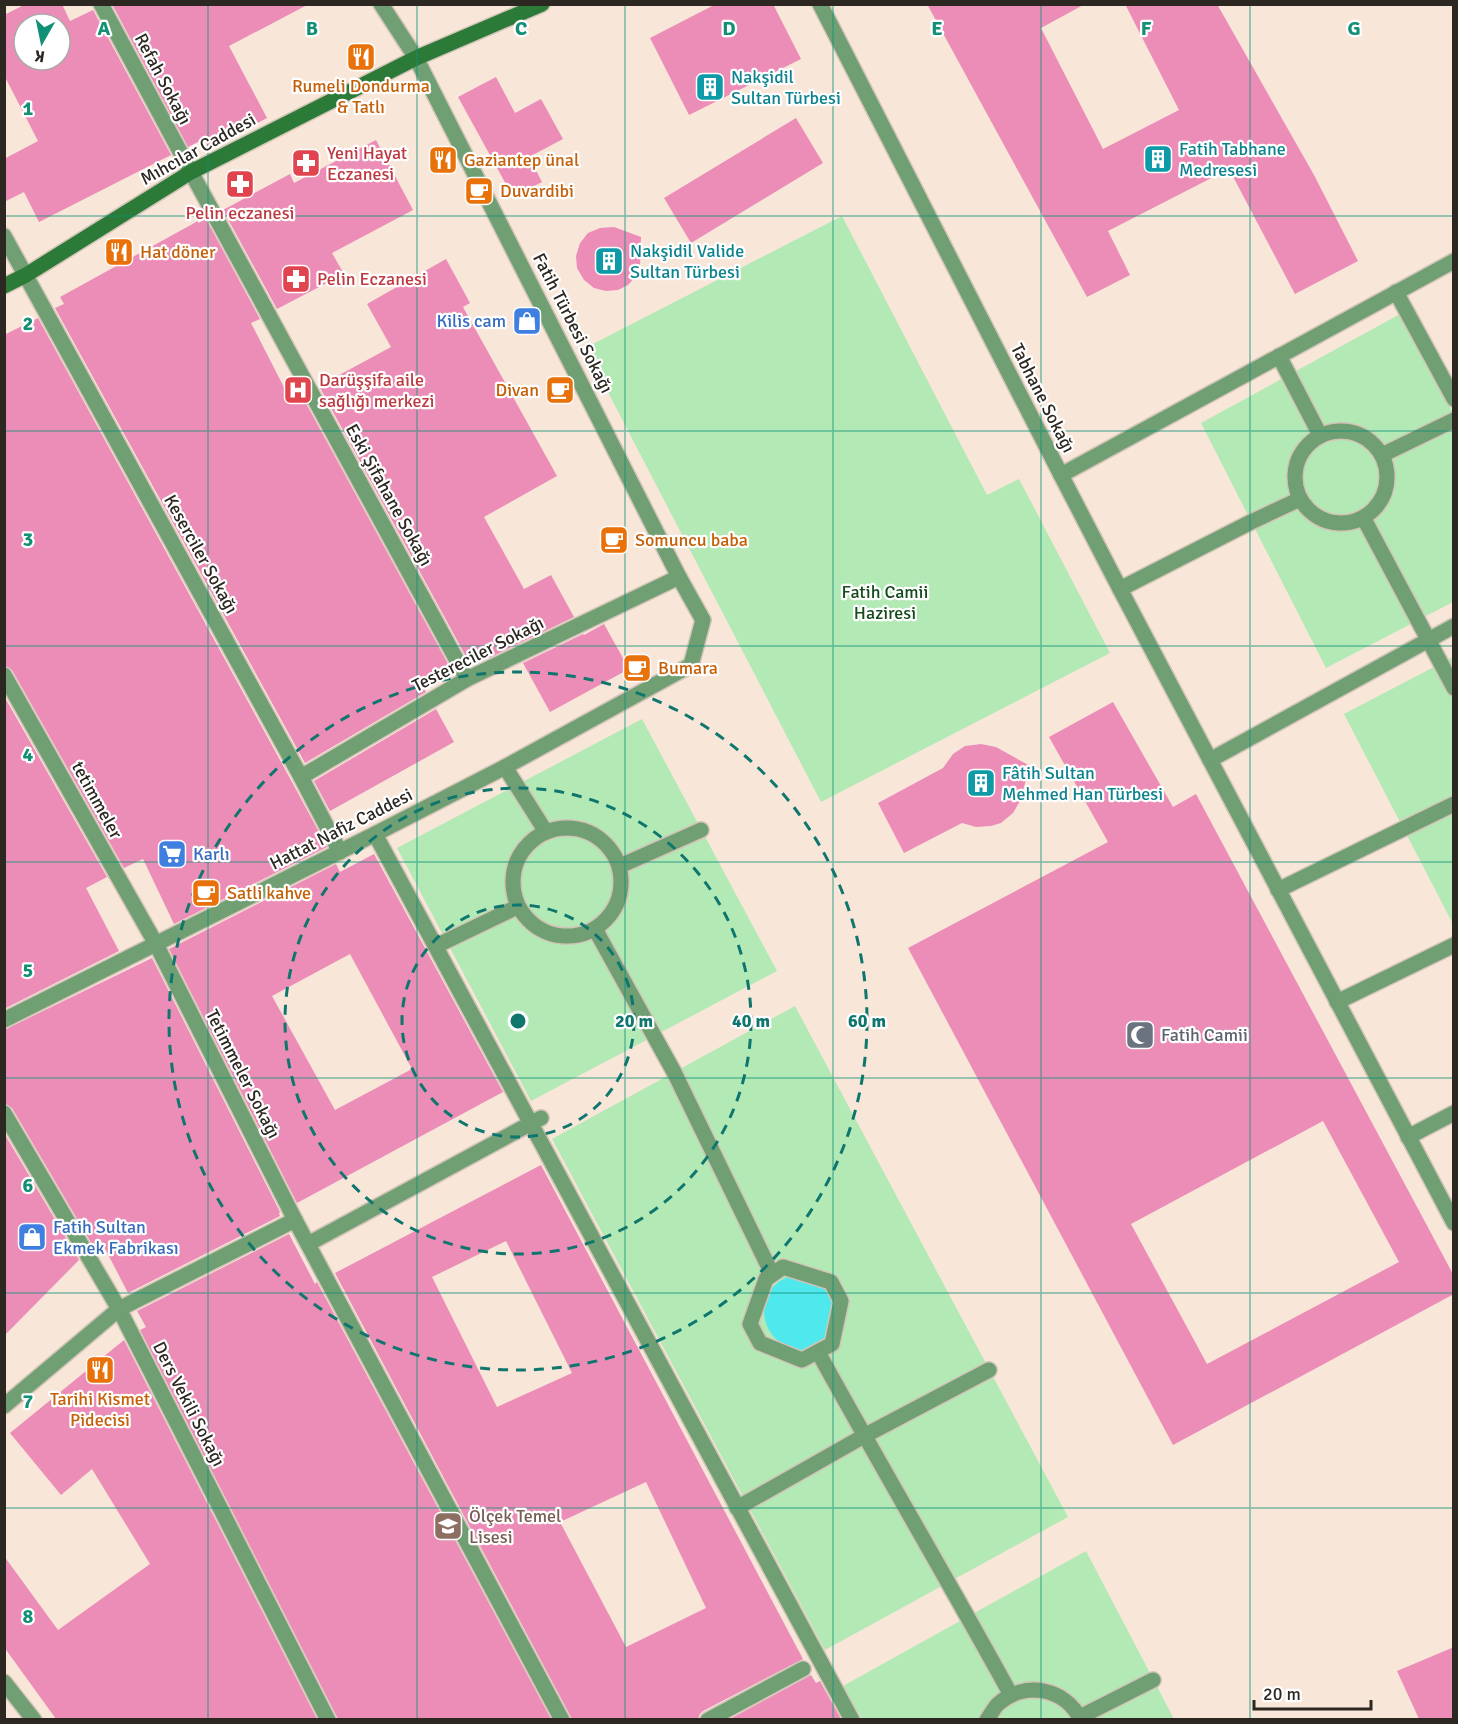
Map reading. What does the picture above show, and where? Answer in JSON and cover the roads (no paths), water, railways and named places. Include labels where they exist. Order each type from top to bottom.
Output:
[{"type":"street","name":"Refah Sokağı","points":[[101,4],[190,172]]},
{"type":"street","name":"Fatih Türbesi Sokağı","points":[[381,4],[416,58],[679,577],[703,620],[691,665]]},
{"type":"street","name":"Mıhcılar Caddesi","points":[[4,286],[26,275],[190,172],[416,58],[542,4]]},
{"type":"street","name":"Tabhane Sokağı","points":[[820,4],[1061,475],[1454,261]]},
{"type":"street","name":"Eski Şifahane Sokağı","points":[[190,172],[467,679]]},
{"type":"street","name":"Keserciler Sokağı","points":[[4,236],[340,852]]},
{"type":"street","points":[[1396,292],[1454,399]]},
{"type":"street","points":[[1279,356],[1320,435]]},
{"type":"street","points":[[1382,456],[1454,420]]},
{"type":"street","points":[[1336,430],[1352,432],[1367,438],[1382,456],[1386,463],[1388,479],[1385,495],[1377,508],[1364,519],[1350,523],[1335,523],[1321,519],[1309,511],[1300,499],[1295,485],[1295,470],[1308,444],[1320,435],[1336,430]]},
{"type":"street","points":[[1061,475],[1454,1223]]},
{"type":"street","points":[[1120,589],[1300,499]]},
{"type":"street","points":[[1364,519],[1454,688]]},
{"type":"street","name":"Testereciler Sokağı","points":[[301,777],[467,679],[679,577]]},
{"type":"street","points":[[1210,760],[1454,626]]},
{"type":"street","name":"Hattat Nafiz Caddesi","points":[[4,1020],[505,767],[691,665]]},
{"type":"street","name":"tetimmeler","points":[[4,675],[156,944]]},
{"type":"street","points":[[505,767],[546,832]]},
{"type":"street","points":[[1278,890],[1454,804]]},
{"type":"street","points":[[564,828],[582,830],[598,838],[611,850],[620,866],[622,884],[618,902],[609,918],[595,929],[578,936],[560,937],[543,932],[528,921],[518,907],[512,889],[513,872],[519,855],[531,841],[546,832],[564,828]]},
{"type":"street","points":[[620,866],[701,830]]},
{"type":"street","points":[[375,834],[536,1121],[737,1508],[852,1719]]},
{"type":"street","points":[[436,946],[518,907]]},
{"type":"street","points":[[595,929],[674,1072],[772,1274]]},
{"type":"street","name":"Tetimmeler Sokağı","points":[[156,944],[295,1220],[562,1719]]},
{"type":"street","points":[[1337,1002],[1454,945]]},
{"type":"street","name":"Ders Vekili Sokağı","points":[[4,1113],[119,1309],[328,1719]]},
{"type":"street","points":[[1408,1137],[1454,1113]]},
{"type":"street","points":[[308,1244],[536,1121]]},
{"type":"street","points":[[4,1406],[119,1309],[295,1220]]},
{"type":"street","points":[[783,1267],[831,1282],[842,1301],[832,1344],[802,1360],[760,1343],[750,1324],[766,1278],[772,1274],[783,1267]]},
{"type":"street","points":[[818,1352],[1011,1695]]},
{"type":"street","points":[[737,1508],[864,1436],[989,1370]]},
{"type":"street","points":[[708,1719],[803,1670]]},
{"type":"street","points":[[987,1719],[997,1705],[1011,1695],[1026,1690],[1042,1690],[1058,1695],[1071,1704],[1081,1718],[1153,1680]]},
{"type":"street","points":[[4,1682],[34,1719]]},
{"type":"water","points":[[793,1274],[835,1292],[831,1338],[808,1350],[791,1348],[782,1344],[770,1331],[764,1313],[768,1295],[773,1287]]},
{"type":"place","name":"Rumeli Dondurma & Tatlı","points":[[361,57]]},
{"type":"place","name":"Nakşidil Sultan Türbesi","points":[[710,87]]},
{"type":"place","name":"Fatih Tabhane Medresesi","points":[[1158,159]]},
{"type":"place","name":"Gaziantep ünal","points":[[443,160]]},
{"type":"place","name":"Yeni Hayat Eczanesi","points":[[306,163]]},
{"type":"place","name":"Pelin eczanesi","points":[[240,184]]},
{"type":"place","name":"Duvardibi","points":[[479,191]]},
{"type":"place","name":"Hat döner","points":[[119,252]]},
{"type":"place","name":"Nakşidil Valide Sultan Türbesi","points":[[609,261]]},
{"type":"place","name":"Pelin Eczanesi","points":[[296,279]]},
{"type":"place","name":"Kilis cam","points":[[527,321]]},
{"type":"place","name":"Darüşşifa aile sağlığı merkezi","points":[[298,390]]},
{"type":"place","name":"Divan","points":[[560,390]]},
{"type":"place","name":"Somuncu baba","points":[[614,540]]},
{"type":"place","name":"Bumara","points":[[637,668]]},
{"type":"place","name":"Fâtih Sultan Mehmed Han Türbesi","points":[[981,783]]},
{"type":"place","name":"Karlı","points":[[172,854]]},
{"type":"place","name":"Satli kahve","points":[[206,893]]},
{"type":"place","name":"Fatih Camii","points":[[1140,1035]]},
{"type":"place","name":"Fatih Sultan Ekmek Fabrikası","points":[[32,1237]]},
{"type":"place","name":"Tarihi Kismet Pidecisi","points":[[100,1370]]},
{"type":"place","name":"Ölçek Temel Lisesi","points":[[448,1526]]},
{"type":"park label","name":"Fatih Camii Haziresi","points":[[885,602]]}]
